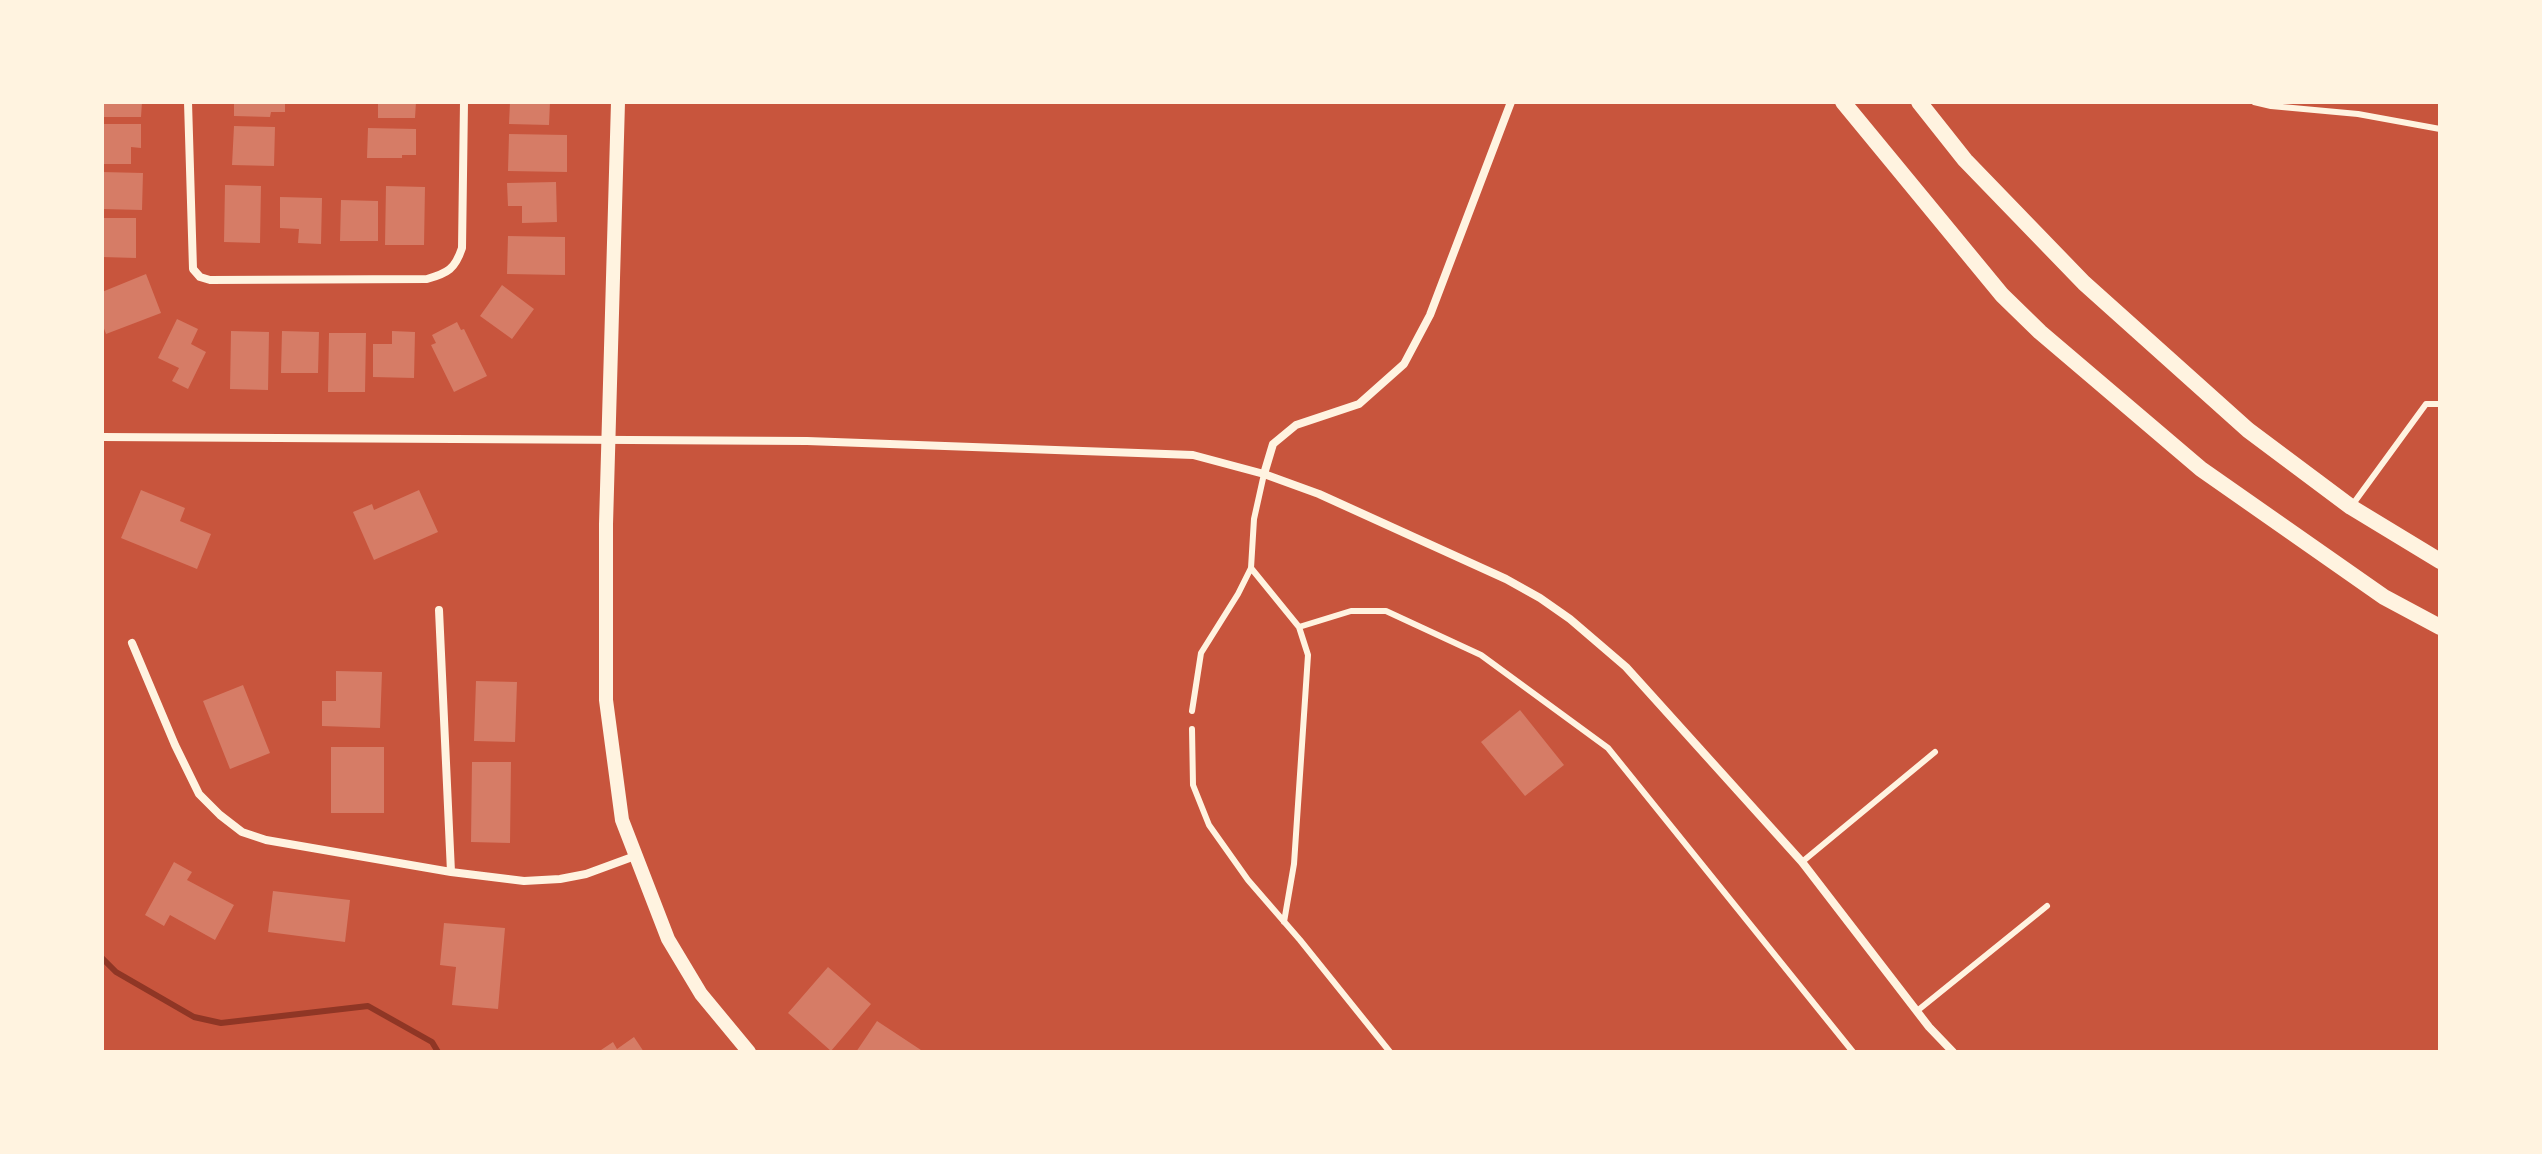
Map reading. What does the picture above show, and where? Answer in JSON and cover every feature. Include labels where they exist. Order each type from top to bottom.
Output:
[{"type":"main road","points":[[1843,102],[2002,295],[2040,332],[2201,469],[2384,597],[2440,627]]},
{"type":"main road","points":[[1919,102],[1965,160],[2084,283],[2248,430],[2351,507],[2440,561]]},
{"type":"street","points":[[188,102],[193,269],[200,277],[210,280],[427,279],[443,274],[457,264],[462,248],[464,102]]},
{"type":"street","points":[[618,102],[606,524],[606,700],[622,820],[668,939],[701,994],[749,1052]]},
{"type":"street","points":[[1264,474],[1273,444],[1296,425],[1359,404],[1404,364],[1430,315],[1511,102]]},
{"type":"street","points":[[102,437],[807,441],[1193,455],[1264,474],[1319,494],[1506,579],[1570,619],[1626,667],[1802,862],[1917,1011],[1953,1052]]},
{"type":"street","points":[[439,610],[451,872]]},
{"type":"street","points":[[132,643],[199,794],[242,832],[266,840],[451,872],[524,881],[586,874],[635,856]]},
{"type":"lane","points":[[2254,102],[2358,114],[2440,129]]},
{"type":"lane","points":[[2351,507],[2426,404],[2440,404]]},
{"type":"lane","points":[[1192,711],[1201,653],[1251,568],[1254,519],[1264,474]]},
{"type":"lane","points":[[1251,568],[1299,627],[1308,655],[1294,864],[1284,922]]},
{"type":"lane","points":[[1299,627],[1351,611],[1386,611],[1481,655],[1608,748],[1853,1052]]},
{"type":"lane","points":[[1192,729],[1193,785],[1209,825],[1248,880],[1390,1052]]},
{"type":"lane","points":[[1802,862],[1935,752]]},
{"type":"lane","points":[[1917,1011],[2047,906]]},
{"type":"building","points":[[102,102],[142,102],[141,117],[102,117]]},
{"type":"building","points":[[234,102],[285,102],[285,112],[271,112],[270,117],[234,116]]},
{"type":"building","points":[[378,102],[416,102],[415,118],[378,118]]},
{"type":"building","points":[[510,102],[550,102],[549,125],[509,124]]},
{"type":"building","points":[[102,124],[141,124],[141,148],[131,147],[131,164],[102,164]]},
{"type":"building","points":[[234,126],[275,127],[274,166],[232,165]]},
{"type":"building","points":[[368,128],[416,129],[416,155],[367,158]]},
{"type":"building","points":[[509,134],[567,135],[567,172],[508,171]]},
{"type":"building","points":[[102,172],[143,173],[142,210],[102,209]]},
{"type":"building","points":[[556,182],[557,222],[522,223],[522,206],[508,206],[507,183]]},
{"type":"building","points":[[225,185],[261,186],[260,243],[224,242]]},
{"type":"building","points":[[386,186],[425,187],[424,245],[385,245]]},
{"type":"building","points":[[280,197],[322,198],[321,244],[298,243],[299,229],[280,228]]},
{"type":"building","points":[[341,200],[378,201],[378,241],[340,241]]},
{"type":"building","points":[[102,218],[136,218],[136,258],[102,257]]},
{"type":"building","points":[[508,236],[565,237],[565,275],[507,274]]},
{"type":"building","points":[[146,274],[161,313],[106,334],[102,323],[102,292]]},
{"type":"building","points":[[502,285],[534,309],[512,339],[480,316]]},
{"type":"building","points":[[177,319],[198,329],[191,344],[206,352],[188,389],[172,381],[179,368],[158,358]]},
{"type":"building","points":[[457,322],[461,330],[464,329],[487,376],[454,392],[431,345],[436,343],[432,335]]},
{"type":"building","points":[[231,331],[269,332],[268,390],[230,389]]},
{"type":"building","points":[[282,331],[319,332],[318,373],[281,373]]},
{"type":"building","points":[[392,331],[415,332],[414,378],[373,377],[373,344],[392,344]]},
{"type":"building","points":[[329,333],[366,333],[365,392],[328,392]]},
{"type":"building","points":[[141,490],[185,508],[180,521],[211,534],[197,569],[121,538]]},
{"type":"building","points":[[419,490],[438,532],[374,560],[353,512],[372,504],[374,510]]},
{"type":"building","points":[[336,671],[382,672],[380,728],[322,726],[322,701],[336,701]]},
{"type":"building","points":[[476,681],[517,682],[515,742],[474,741]]},
{"type":"building","points":[[243,685],[270,753],[230,769],[203,701]]},
{"type":"building","points":[[1520,710],[1564,765],[1525,796],[1481,742]]},
{"type":"building","points":[[331,747],[384,747],[384,813],[331,813]]},
{"type":"building","points":[[472,762],[511,762],[510,843],[471,842]]},
{"type":"building","points":[[174,862],[192,872],[187,880],[234,905],[215,940],[170,915],[164,926],[145,915]]},
{"type":"building","points":[[273,891],[350,900],[345,942],[268,932]]},
{"type":"building","points":[[444,923],[505,928],[498,1009],[452,1005],[456,967],[440,965]]},
{"type":"building","points":[[828,967],[871,1004],[831,1051],[788,1013]]},
{"type":"building","points":[[877,1021],[924,1052],[856,1052]]},
{"type":"building","points":[[634,1037],[644,1052],[598,1052],[613,1042],[617,1049]]},
{"type":"waterway","points":[[102,958],[116,972],[194,1017],[221,1023],[368,1006],[432,1042],[438,1052]]}]
